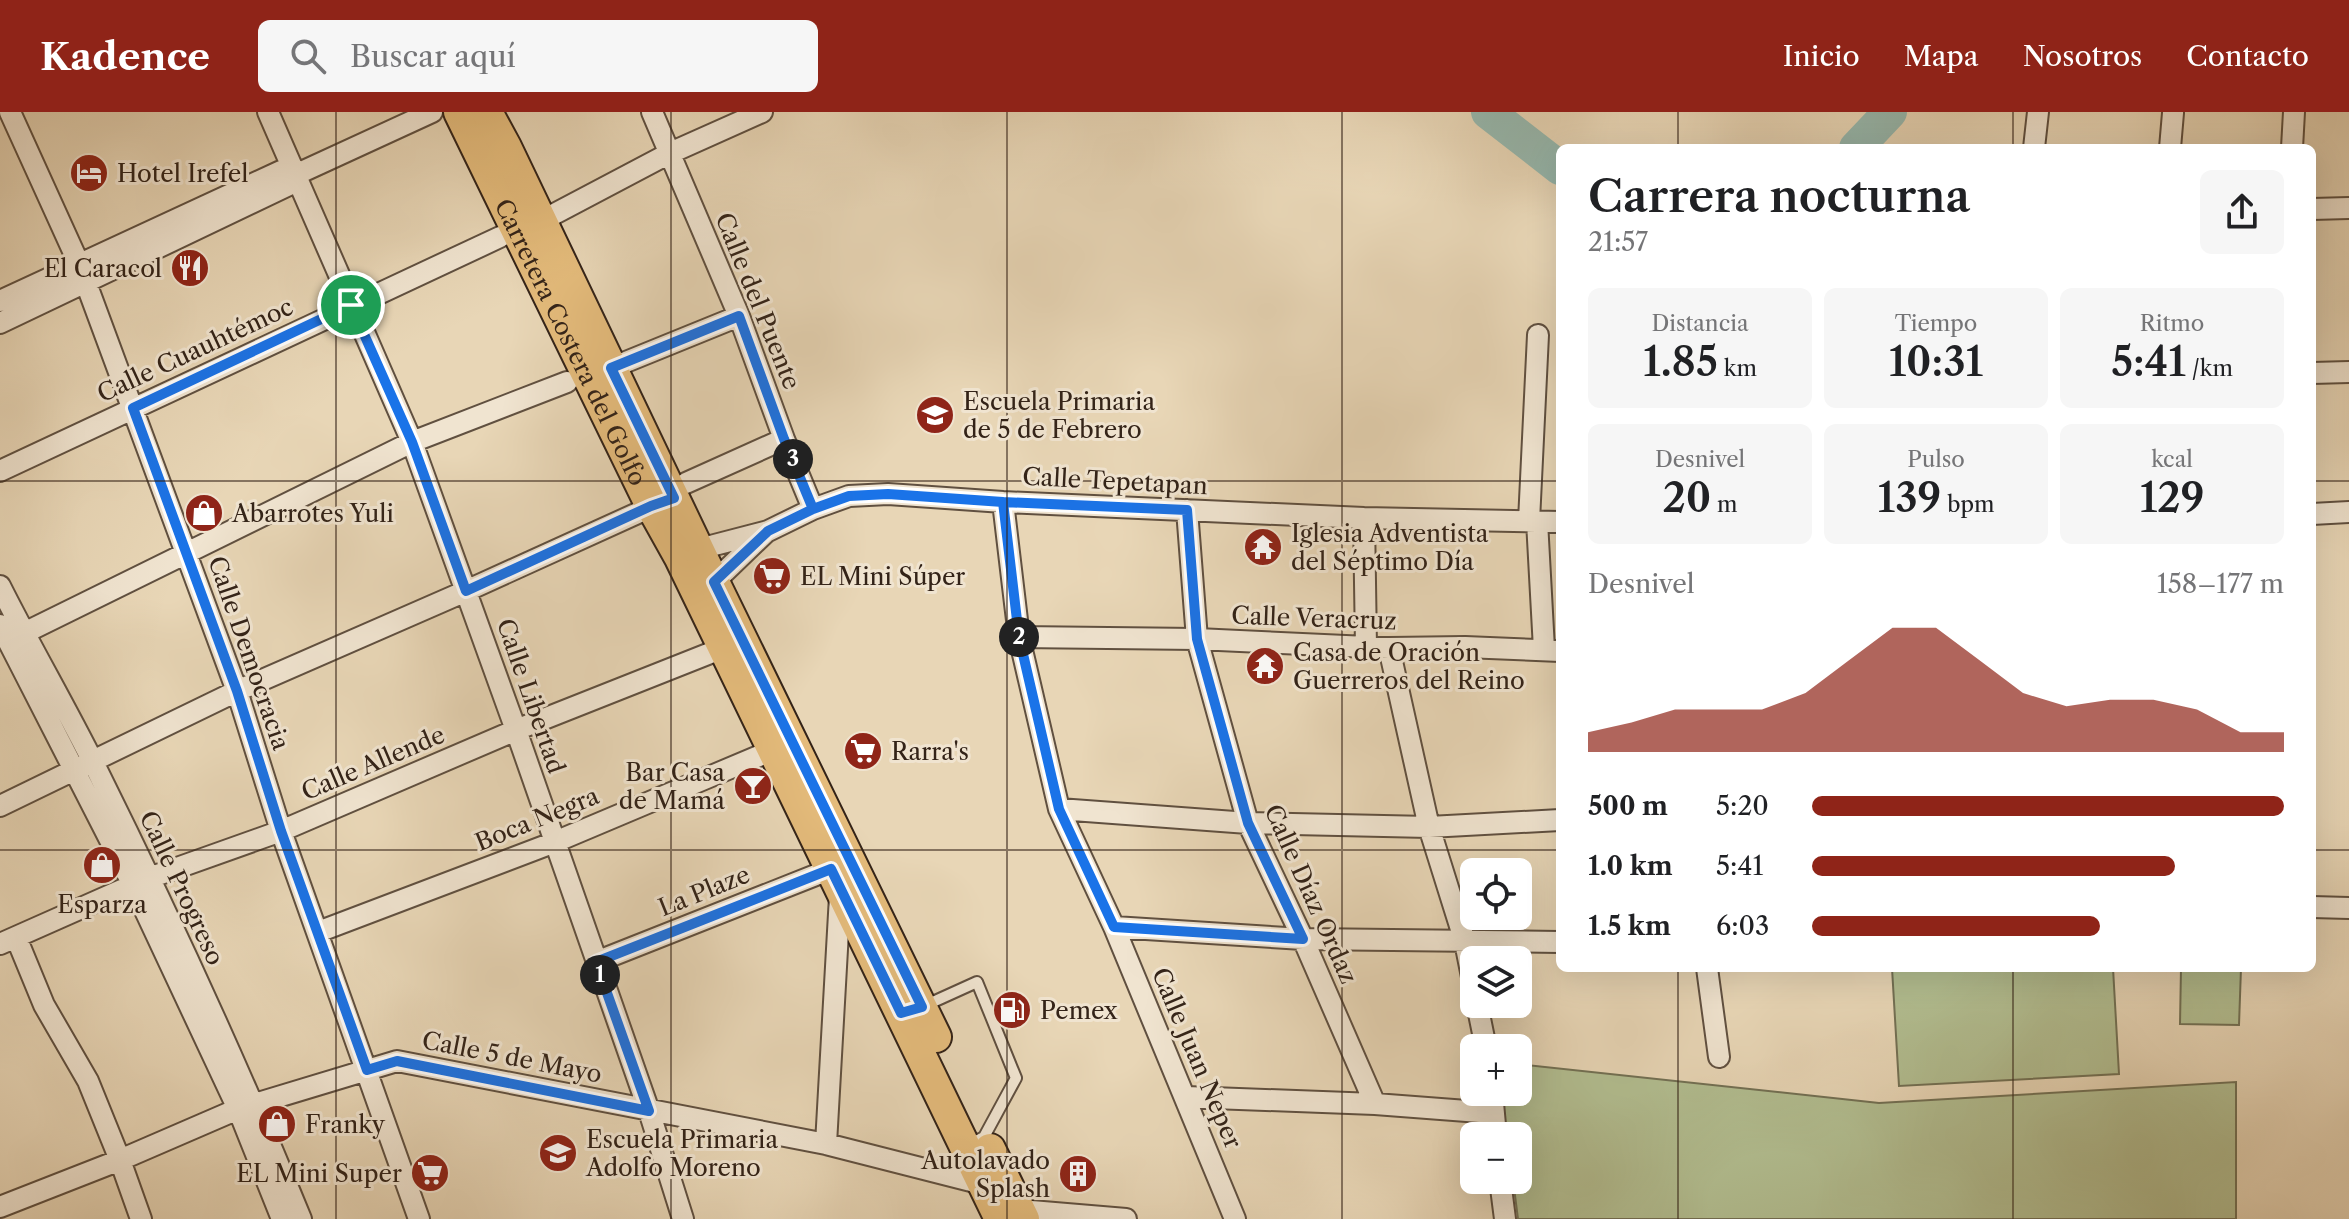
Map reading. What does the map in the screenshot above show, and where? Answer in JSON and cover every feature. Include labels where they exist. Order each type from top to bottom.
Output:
[{"type":"main road","name":"Carretera Costera del Golfo","points":[[459,112],[631,437],[670,496],[704,587],[975,1142],[1015,1216]]},
{"type":"main road","name":"Carretera Costera del Golfo","points":[[487,112],[611,368],[631,437]]},
{"type":"main road","name":"Carretera Costera del Golfo","points":[[704,587],[723,648],[773,750],[836,878],[912,1010]]},
{"type":"main road","name":"Carretera Costera del Golfo","points":[[975,1142],[983,1184],[1015,1216]]},
{"type":"street","name":"Calle Democracia","points":[[10,112],[82,273],[133,408],[237,691],[281,831],[419,1219]]},
{"type":"street","name":"Calle Libertad","points":[[268,112],[412,442],[649,1111],[683,1219]]},
{"type":"street","points":[[0,301],[82,273],[289,185],[295,175],[432,112]]},
{"type":"street","name":"Calle del Puente","points":[[652,112],[739,316],[813,509]]},
{"type":"street","points":[[541,221],[668,154],[762,112]]},
{"type":"street","points":[[2034,144],[2038,112]]},
{"type":"street","points":[[2292,144],[2294,112]]},
{"type":"street","points":[[2170,144],[2173,113]]},
{"type":"street","points":[[2316,209],[2349,208]]},
{"type":"street","name":"Calle Cuauhtémoc","points":[[0,471],[500,237]]},
{"type":"street","points":[[0,323],[82,273]]},
{"type":"street","points":[[611,368],[739,316]]},
{"type":"street","points":[[1538,335],[1533,521],[1552,650]]},
{"type":"street","points":[[2316,373],[2349,372]]},
{"type":"street","points":[[8,636],[187,555],[412,442],[567,382]]},
{"type":"street","points":[[0,806],[237,691],[466,591],[784,439]]},
{"type":"street","name":"Calle Tepetapan","points":[[690,554],[768,531],[849,496],[888,494],[1364,518],[1556,522]]},
{"type":"street","name":"Calle Juan Neper","points":[[1003,502],[1019,637],[1059,809],[1114,927],[1235,1219]]},
{"type":"street","name":"Calle Díaz Ordaz","points":[[1187,510],[1197,639],[1248,823],[1375,1104]]},
{"type":"street","points":[[2316,514],[2349,512]]},
{"type":"street","points":[[1364,518],[1366,647]]},
{"type":"street","points":[[704,587],[768,531]]},
{"type":"street","name":"Calle Progreso","points":[[0,586],[8,636],[83,765],[301,1219]]},
{"type":"street","name":"Calle Veracruz","points":[[1019,637],[1552,650]]},
{"type":"street","name":"Calle Allende","points":[[8,941],[141,882],[281,831],[516,730],[723,648]]},
{"type":"street","points":[[1389,648],[1429,827],[1466,946]]},
{"type":"street","name":"Boca Negra","points":[[318,932],[555,842],[773,750]]},
{"type":"street","points":[[1059,809],[1248,823],[1429,827],[1556,820]]},
{"type":"street","points":[[826,1144],[836,878]]},
{"type":"street","name":"La Plaze","points":[[596,962],[836,878]]},
{"type":"street","points":[[2316,907],[2349,908]]},
{"type":"street","points":[[1114,927],[1303,939],[1556,942]]},
{"type":"street","points":[[8,941],[88,1081],[141,1219]]},
{"type":"street","points":[[1708,972],[1719,1057]]},
{"type":"street","name":"Calle 5 de Mayo","points":[[0,1207],[246,1106],[397,1061],[826,1144],[983,1184]]},
{"type":"street","points":[[1186,1097],[1375,1104],[1493,1113]]},
{"type":"street","name":"Calle Progreso","points":[[246,1106],[282,1219]]},
{"type":"street","points":[[1493,1106],[1494,1122]]},
{"type":"street","points":[[1502,1194],[1505,1219]]},
{"type":"street","points":[[1015,1216],[1126,1219]]},
{"type":"lane","points":[[912,1010],[977,982],[1016,1078],[975,1142]]},
{"type":"green space","points":[[1892,972],[2113,972],[2119,1074],[1899,1086]]},
{"type":"green space","points":[[2181,972],[2241,972],[2239,1025],[2180,1024]]},
{"type":"green space","points":[[1532,1066],[1879,1103],[2236,1082],[2236,1219],[1518,1219],[1515,1194],[1532,1194],[1532,1122],[1504,1122],[1501,1106],[1532,1106]]},
{"type":"waterway","points":[[1488,112],[1556,165]]},
{"type":"waterway","points":[[1860,144],[1890,112]]},
{"type":"place","name":"Hotel Irefel","points":[[89,173]]},
{"type":"place","name":"El Caracol","points":[[190,268]]},
{"type":"place","name":"Escuela Primaria de 5 de Febrero","points":[[935,415]]},
{"type":"place","name":"Abarrotes Yuli","points":[[204,513]]},
{"type":"place","name":"Iglesia Adventista del Séptimo Día","points":[[1263,547]]},
{"type":"place","name":"EL Mini Súper","points":[[772,576]]},
{"type":"place","name":"Casa de Oración Guerreros del Reino","points":[[1265,666]]},
{"type":"place","name":"Rarra's","points":[[863,751]]},
{"type":"place","name":"Bar Casa de Mamá","points":[[753,786]]},
{"type":"place","name":"Esparza","points":[[102,865]]},
{"type":"place","name":"Pemex","points":[[1012,1010]]},
{"type":"place","name":"Franky","points":[[277,1124]]},
{"type":"place","name":"Escuela Primaria Adolfo Moreno","points":[[558,1153]]},
{"type":"place","name":"EL Mini Super","points":[[430,1173]]},
{"type":"place","name":"Autolavado Splash","points":[[1078,1174]]},
{"type":"route","points":[[351,305],[133,408],[237,691],[281,831],[367,1070],[397,1061],[649,1111],[596,962],[831,869],[901,1013],[922,1007],[714,582],[768,531],[849,496],[888,494],[1003,502],[1019,637],[1059,809],[1114,927],[1303,939],[1248,823],[1197,639],[1187,510],[888,494],[849,496],[813,509],[739,316],[611,368],[674,498],[466,591],[412,442],[351,305]]}]
